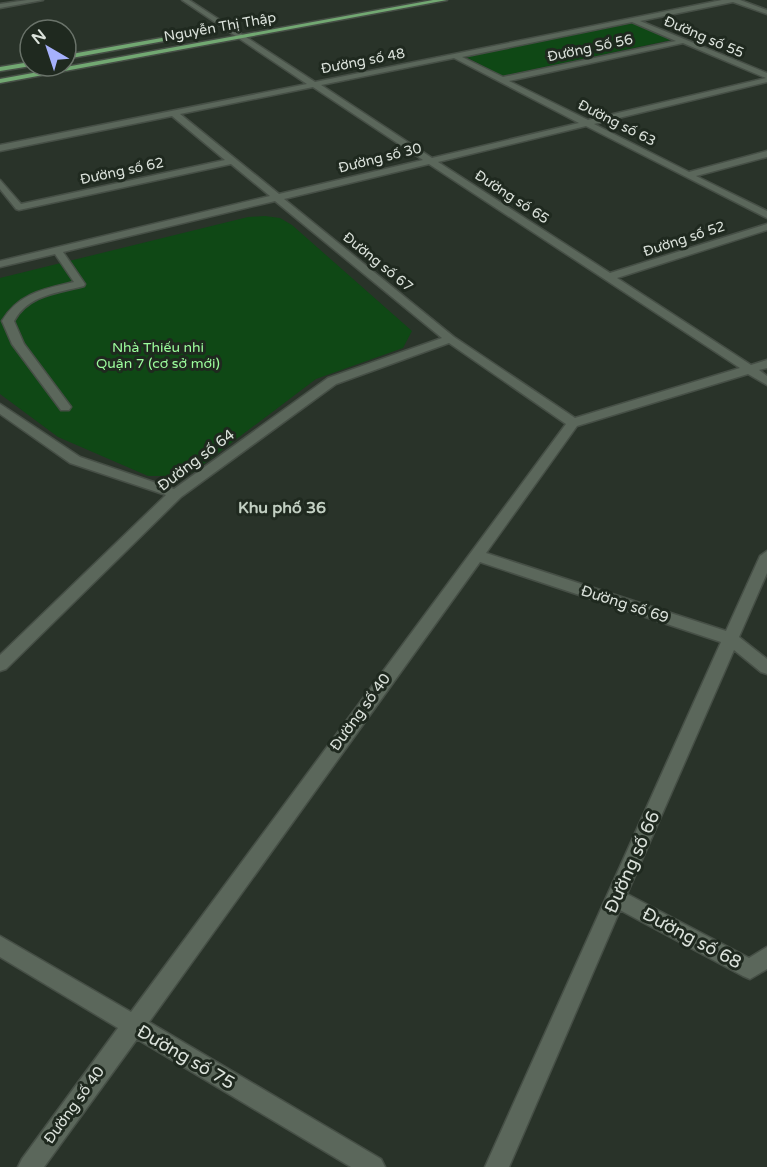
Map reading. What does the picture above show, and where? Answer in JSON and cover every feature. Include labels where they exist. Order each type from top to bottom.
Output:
[{"type":"main road","name":"Nguyễn Thị Thập","points":[[0,81],[241,32],[444,0]]},
{"type":"main road","name":"Nguyễn Thị Thập","points":[[218,30],[229,28]]},
{"type":"main road","name":"Nguyễn Thị Thập","points":[[78,55],[195,34]]},
{"type":"main road","points":[[0,69],[18,66]]},
{"type":"street","points":[[0,6],[40,0]]},
{"type":"street","name":"Đường số 65","points":[[185,0],[229,28],[241,32],[314,84],[609,277],[759,367],[767,381]]},
{"type":"street","points":[[733,0],[767,12]]},
{"type":"street","name":"Đường số 48","points":[[0,148],[733,0]]},
{"type":"street","name":"Đường số 55","points":[[633,20],[767,78]]},
{"type":"street","name":"Đường Số 56","points":[[502,80],[684,41]]},
{"type":"street","name":"Đường số 63","points":[[455,56],[767,215]]},
{"type":"street","name":"Đường số 30","points":[[0,264],[767,78]]},
{"type":"street","name":"Đường số 67","points":[[174,113],[450,339],[573,423]]},
{"type":"street","points":[[688,175],[767,154]]},
{"type":"street","name":"Đường số 62","points":[[0,183],[19,207],[231,161]]},
{"type":"street","name":"Đường số 52","points":[[609,277],[767,226]]},
{"type":"street","points":[[57,250],[80,284],[30,297],[13,310],[8,321],[18,344],[65,407]]},
{"type":"street","name":"Đường số 64","points":[[0,665],[176,494],[332,381],[450,339]]},
{"type":"street","points":[[573,423],[759,367]]},
{"type":"street","points":[[0,408],[75,460],[176,494]]},
{"type":"street","name":"Đường số 40","points":[[30,1167],[131,1025],[573,423]]},
{"type":"street","name":"Đường số 69","points":[[475,555],[731,639],[767,668]]},
{"type":"street","name":"Đường số 66","points":[[497,1167],[767,556]]},
{"type":"street","name":"Đường số 68","points":[[616,898],[750,969],[767,957]]},
{"type":"street","name":"Đường số 75","points":[[0,946],[373,1167]]},
{"type":"green space","points":[[634,23],[676,39],[502,76],[464,56]]},
{"type":"green space","name":"Nhà Thiếu nhi Quận 7 (cơ sở mới)","points":[[248,217],[280,218],[292,225],[412,331],[403,348],[316,379],[193,472],[173,476],[148,476],[58,437],[0,394],[0,278]]},
{"type":"district","name":"Khu phố 36","points":[[282,508]]}]
